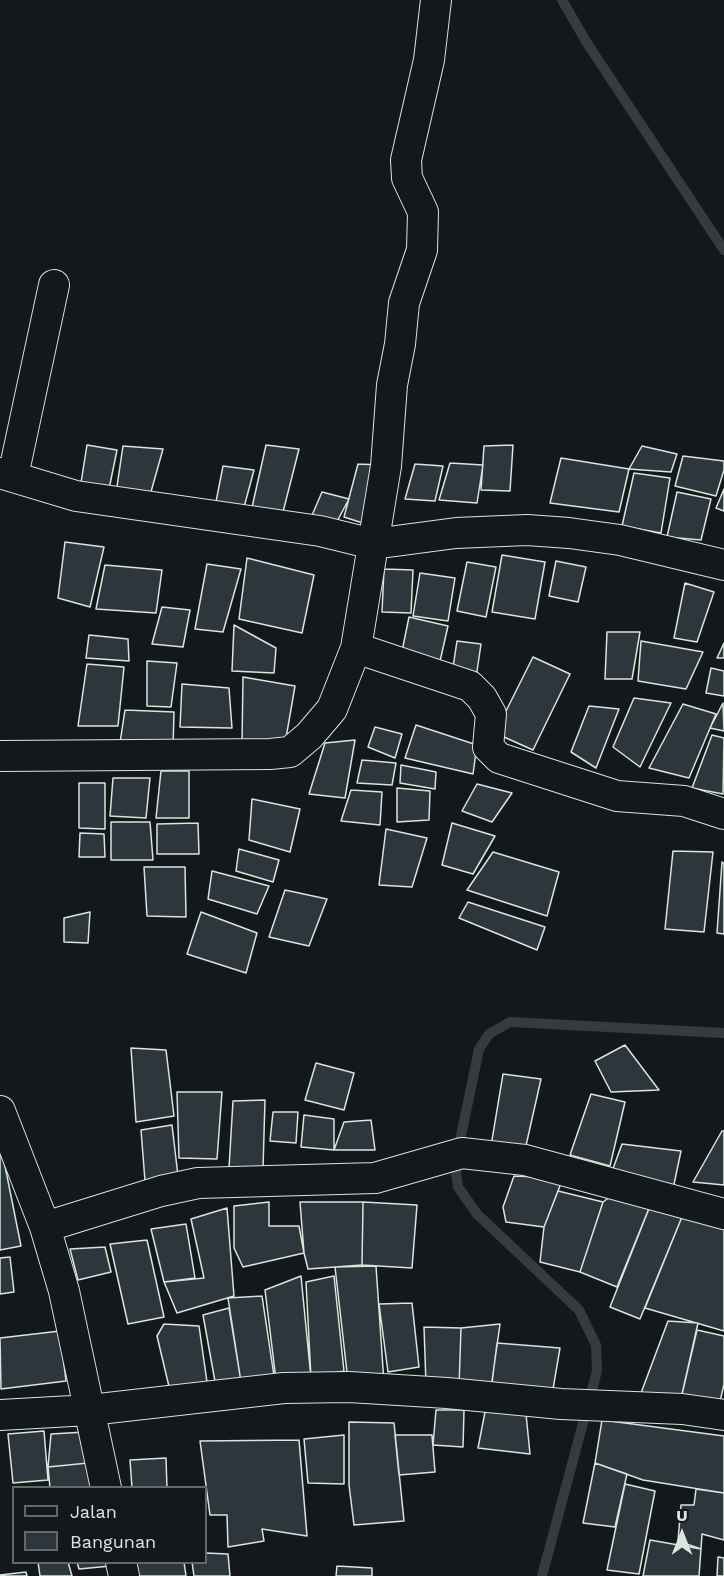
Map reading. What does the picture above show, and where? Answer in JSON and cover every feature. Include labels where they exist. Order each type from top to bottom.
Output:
[{"type":"street","points":[[0,756],[290,752],[309,736],[332,709],[356,648],[386,466],[392,385],[400,344],[404,303],[422,250],[423,212],[407,178],[406,160],[429,60],[436,0]]},
{"type":"street","points":[[54,285],[6,475],[76,496],[320,531],[373,544],[456,533],[527,530],[620,540],[724,565]]},
{"type":"street","points":[[356,648],[470,686],[482,698],[490,714],[488,747],[499,758],[617,796],[684,801],[724,814]]},
{"type":"street","points":[[0,1111],[45,1227],[64,1291],[106,1486]]},
{"type":"street","points":[[45,1227],[161,1191],[198,1182],[375,1178],[462,1153],[525,1160],[724,1214]]},
{"type":"street","points":[[0,1414],[90,1410],[284,1388],[349,1387],[447,1393],[561,1404],[682,1409],[724,1415]]},
{"type":"building","points":[[87,445],[117,450],[108,494],[80,489]]},
{"type":"building","points":[[266,445],[299,449],[282,516],[251,512]]},
{"type":"building","points":[[513,445],[510,491],[481,490],[484,446]]},
{"type":"building","points":[[123,446],[163,449],[149,499],[116,493]]},
{"type":"building","points":[[642,446],[677,454],[671,472],[629,469]]},
{"type":"building","points":[[683,456],[724,461],[724,470],[716,496],[675,486]]},
{"type":"building","points":[[561,458],[629,469],[619,512],[550,503]]},
{"type":"building","points":[[450,463],[483,465],[477,503],[439,500]]},
{"type":"building","points":[[358,464],[381,465],[369,525],[344,517]]},
{"type":"building","points":[[415,464],[443,466],[435,501],[405,499]]},
{"type":"building","points":[[223,466],[254,470],[243,511],[215,507]]},
{"type":"building","points":[[634,473],[670,478],[661,533],[622,526]]},
{"type":"building","points":[[724,489],[724,511],[716,508]]},
{"type":"building","points":[[322,492],[349,499],[334,527],[310,520]]},
{"type":"building","points":[[677,492],[711,499],[701,540],[667,537]]},
{"type":"building","points":[[65,542],[104,547],[90,607],[58,598]]},
{"type":"building","points":[[502,555],[545,562],[535,619],[492,612]]},
{"type":"building","points":[[247,558],[314,575],[302,633],[239,619]]},
{"type":"building","points":[[556,561],[586,567],[578,602],[549,596]]},
{"type":"building","points":[[467,562],[496,567],[486,617],[457,611]]},
{"type":"building","points":[[207,564],[241,569],[223,632],[195,629]]},
{"type":"building","points":[[105,565],[162,570],[156,613],[96,609]]},
{"type":"building","points":[[384,569],[413,570],[411,613],[382,612]]},
{"type":"building","points":[[420,573],[455,578],[448,621],[413,616]]},
{"type":"building","points":[[685,583],[714,592],[697,642],[674,638]]},
{"type":"building","points":[[162,607],[190,610],[183,647],[152,644]]},
{"type":"building","points":[[409,617],[448,626],[438,670],[400,661]]},
{"type":"building","points":[[234,625],[276,648],[274,673],[232,671]]},
{"type":"building","points":[[607,632],[640,632],[632,679],[605,679]]},
{"type":"building","points":[[89,635],[128,639],[129,661],[86,658]]},
{"type":"building","points":[[457,641],[481,644],[476,678],[452,674]]},
{"type":"building","points":[[641,641],[703,652],[686,689],[638,681]]},
{"type":"building","points":[[724,643],[724,658],[717,658]]},
{"type":"building","points":[[533,657],[570,674],[533,750],[495,733]]},
{"type":"building","points":[[147,661],[177,663],[171,707],[147,706]]},
{"type":"building","points":[[87,664],[124,667],[118,726],[78,726]]},
{"type":"building","points":[[711,668],[724,671],[724,696],[706,693]]},
{"type":"building","points":[[243,677],[295,686],[285,744],[242,743]]},
{"type":"building","points":[[182,684],[229,688],[232,728],[180,727]]},
{"type":"building","points":[[634,698],[671,703],[640,767],[613,747]]},
{"type":"building","points":[[723,703],[724,731],[710,728]]},
{"type":"building","points":[[683,704],[716,714],[689,778],[649,768]]},
{"type":"building","points":[[589,706],[619,709],[596,768],[571,752]]},
{"type":"building","points":[[125,710],[174,712],[173,748],[119,749]]},
{"type":"building","points":[[416,725],[477,745],[473,774],[405,758]]},
{"type":"building","points":[[375,727],[402,734],[395,758],[368,747]]},
{"type":"building","points":[[712,735],[724,738],[723,794],[692,788]]},
{"type":"building","points":[[355,740],[345,798],[309,794],[325,743]]},
{"type":"building","points":[[362,760],[396,763],[392,785],[357,783]]},
{"type":"building","points":[[401,765],[436,772],[435,789],[400,783]]},
{"type":"building","points":[[161,771],[189,771],[189,818],[156,818]]},
{"type":"building","points":[[113,778],[150,778],[146,818],[110,816]]},
{"type":"building","points":[[79,783],[105,783],[105,829],[79,828]]},
{"type":"building","points":[[477,784],[512,793],[492,822],[462,811]]},
{"type":"building","points":[[397,788],[430,791],[429,820],[397,822]]},
{"type":"building","points":[[351,790],[382,792],[380,825],[341,821]]},
{"type":"building","points":[[252,799],[300,809],[290,852],[249,840]]},
{"type":"building","points":[[111,822],[150,822],[153,860],[111,860]]},
{"type":"building","points":[[198,823],[199,854],[157,854],[157,824]]},
{"type":"building","points":[[452,823],[495,836],[473,874],[442,865]]},
{"type":"building","points":[[386,829],[427,838],[412,887],[379,885]]},
{"type":"building","points":[[80,833],[104,834],[105,857],[79,857]]},
{"type":"building","points":[[239,849],[279,860],[273,882],[236,871]]},
{"type":"building","points":[[673,851],[713,852],[704,932],[665,929]]},
{"type":"building","points":[[493,852],[559,872],[547,916],[467,890]]},
{"type":"building","points":[[722,862],[724,863],[724,934],[717,933]]},
{"type":"building","points":[[144,867],[185,867],[186,917],[147,916]]},
{"type":"building","points":[[212,871],[269,886],[257,914],[208,899]]},
{"type":"building","points":[[285,890],[327,899],[309,946],[269,937]]},
{"type":"building","points":[[468,902],[545,927],[537,950],[459,918]]},
{"type":"building","points":[[90,912],[88,943],[64,942],[64,918]]},
{"type":"building","points":[[201,912],[257,933],[246,973],[187,954]]},
{"type":"building","points":[[625,1045],[659,1090],[611,1092],[595,1061]]},
{"type":"building","points":[[131,1048],[166,1050],[174,1116],[136,1122]]},
{"type":"building","points":[[316,1063],[354,1073],[344,1110],[305,1100]]},
{"type":"building","points":[[503,1074],[541,1079],[525,1150],[491,1146]]},
{"type":"building","points":[[177,1092],[222,1092],[217,1159],[179,1158]]},
{"type":"building","points":[[591,1094],[625,1102],[610,1166],[570,1155]]},
{"type":"building","points":[[265,1100],[263,1169],[229,1168],[233,1101]]},
{"type":"building","points":[[273,1112],[298,1112],[296,1143],[270,1141]]},
{"type":"building","points":[[304,1115],[334,1119],[334,1150],[301,1147]]},
{"type":"building","points":[[371,1120],[375,1150],[334,1150],[344,1122]]},
{"type":"building","points":[[172,1125],[178,1176],[145,1181],[141,1130]]},
{"type":"building","points":[[724,1131],[724,1185],[693,1182]]},
{"type":"building","points":[[622,1144],[681,1151],[673,1189],[610,1177]]},
{"type":"building","points":[[0,1147],[21,1246],[0,1250]]},
{"type":"building","points":[[514,1176],[563,1178],[544,1227],[506,1222],[503,1207]]},
{"type":"building","points":[[619,1190],[652,1201],[617,1287],[580,1272],[603,1202]]},
{"type":"building","points":[[558,1191],[603,1202],[580,1272],[540,1262],[544,1227]]},
{"type":"building","points":[[652,1201],[684,1212],[640,1319],[610,1307]]},
{"type":"building","points":[[269,1202],[269,1226],[299,1226],[304,1253],[243,1267],[234,1248],[234,1206]]},
{"type":"building","points":[[300,1202],[363,1202],[362,1265],[308,1269],[304,1253]]},
{"type":"building","points":[[363,1202],[417,1205],[412,1268],[362,1265]]},
{"type":"building","points":[[227,1208],[234,1296],[177,1313],[164,1282],[204,1278],[191,1219]]},
{"type":"building","points":[[684,1212],[724,1226],[724,1331],[645,1308]]},
{"type":"building","points":[[186,1224],[195,1278],[164,1282],[151,1229]]},
{"type":"building","points":[[147,1240],[164,1317],[128,1324],[110,1244]]},
{"type":"building","points":[[105,1247],[111,1272],[78,1280],[70,1249]]},
{"type":"building","points":[[10,1257],[14,1292],[0,1294],[0,1258]]},
{"type":"building","points":[[376,1266],[384,1383],[348,1381],[335,1267]]},
{"type":"building","points":[[301,1276],[311,1378],[276,1380],[265,1290]]},
{"type":"building","points":[[334,1276],[344,1371],[311,1378],[306,1282]]},
{"type":"building","points":[[262,1296],[274,1376],[241,1382],[228,1298]]},
{"type":"building","points":[[412,1303],[419,1367],[388,1372],[379,1304]]},
{"type":"building","points":[[229,1308],[241,1382],[216,1387],[203,1315]]},
{"type":"building","points":[[668,1321],[698,1323],[680,1403],[641,1393]]},
{"type":"building","points":[[164,1324],[199,1326],[208,1389],[171,1395],[157,1336]]},
{"type":"building","points":[[500,1324],[491,1388],[459,1387],[461,1328]]},
{"type":"building","points":[[424,1327],[461,1328],[459,1387],[426,1384]]},
{"type":"building","points":[[697,1330],[724,1336],[724,1384],[719,1406],[680,1403]]},
{"type":"building","points":[[60,1331],[66,1381],[1,1389],[0,1338]]},
{"type":"building","points":[[497,1343],[560,1348],[553,1389],[492,1383]]},
{"type":"building","points":[[436,1410],[464,1410],[463,1447],[433,1445]]},
{"type":"building","points":[[485,1412],[526,1414],[530,1454],[478,1448]]},
{"type":"building","points":[[602,1420],[724,1436],[724,1493],[643,1480],[595,1463]]},
{"type":"building","points":[[349,1422],[394,1423],[404,1521],[354,1525],[349,1485]]},
{"type":"building","points":[[44,1431],[48,1480],[13,1483],[8,1434]]},
{"type":"building","points":[[85,1432],[88,1463],[48,1467],[51,1434]]},
{"type":"building","points":[[344,1435],[344,1484],[308,1483],[304,1439]]},
{"type":"building","points":[[395,1435],[432,1435],[435,1472],[399,1475]]},
{"type":"building","points":[[299,1440],[307,1536],[262,1529],[264,1541],[228,1547],[227,1515],[210,1515],[200,1441]]},
{"type":"building","points":[[166,1458],[167,1486],[132,1486],[130,1460]]},
{"type":"building","points":[[88,1463],[94,1486],[50,1486],[48,1467]]},
{"type":"building","points":[[595,1463],[627,1474],[615,1527],[583,1523]]},
{"type":"building","points":[[625,1484],[655,1491],[639,1574],[607,1570]]},
{"type":"building","points":[[696,1489],[724,1493],[724,1540],[702,1534],[701,1549],[678,1541],[681,1505],[694,1505]]},
{"type":"building","points":[[650,1540],[701,1549],[699,1576],[643,1576]]},
{"type":"building","points":[[207,1553],[228,1554],[230,1576],[194,1576],[192,1564],[207,1564]]},
{"type":"building","points":[[718,1557],[724,1558],[724,1576],[717,1576]]},
{"type":"building","points":[[38,1564],[69,1564],[72,1576],[40,1576]]},
{"type":"building","points":[[78,1564],[111,1564],[111,1566],[79,1569]]},
{"type":"building","points":[[134,1564],[184,1564],[186,1576],[136,1576]]},
{"type":"building","points":[[337,1566],[372,1568],[372,1576],[336,1576]]},
{"type":"building","points":[[26,1572],[27,1576],[0,1576],[0,1575]]},
{"type":"waterway","points":[[562,0],[587,43],[724,250]]},
{"type":"waterway","points":[[542,1576],[597,1371],[596,1345],[579,1310],[477,1214],[458,1187],[455,1165],[479,1049],[489,1034],[510,1022],[724,1033]]}]
